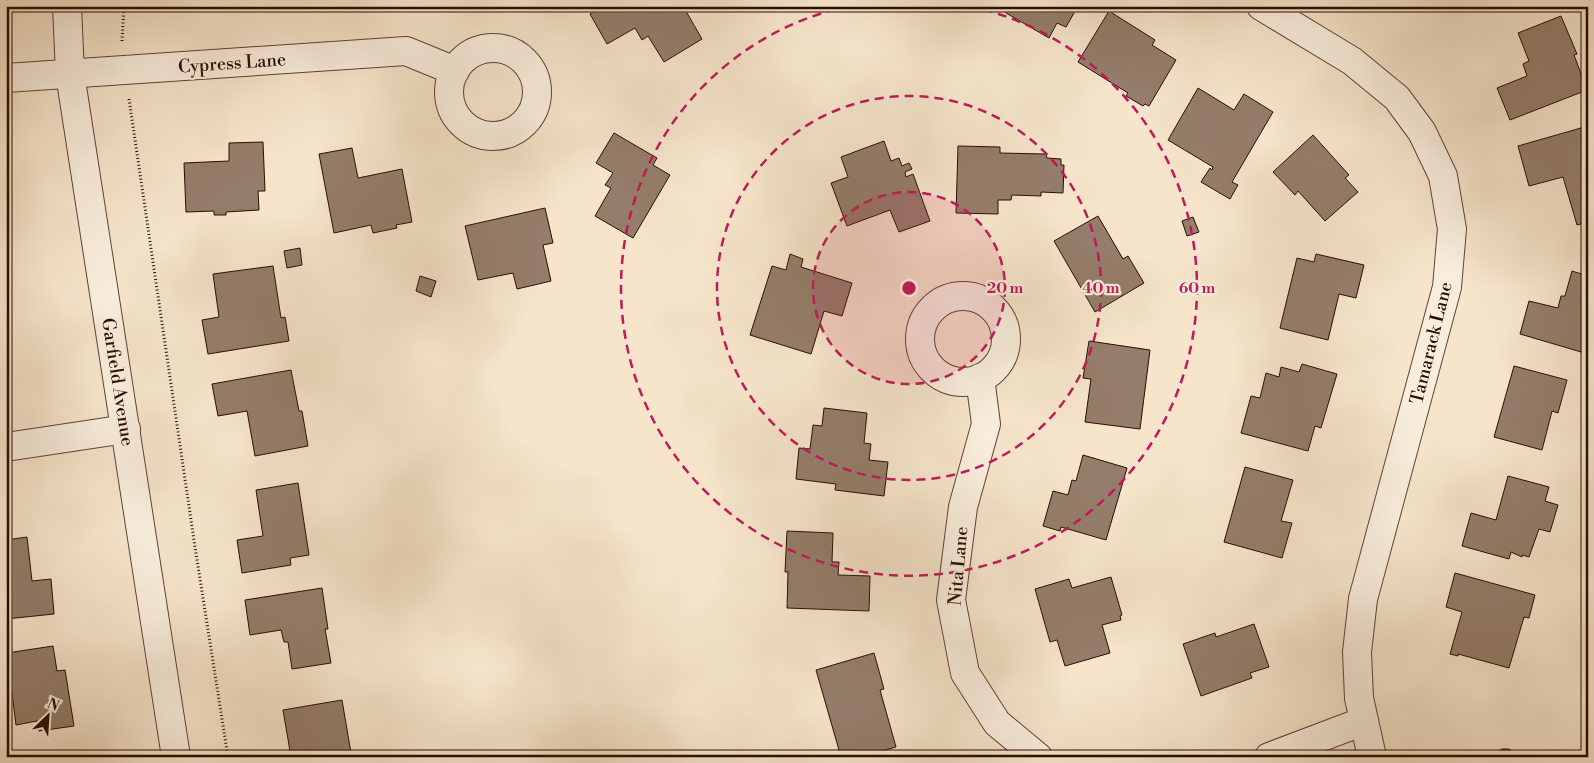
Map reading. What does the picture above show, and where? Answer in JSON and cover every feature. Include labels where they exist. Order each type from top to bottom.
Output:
[{"type":"street","name":"Garfield Avenue","points":[[67,6],[70,74],[176,757]]},
{"type":"street","name":"Tamarack Lane","points":[[1261,6],[1352,61],[1397,98],[1422,132],[1443,176],[1452,229],[1447,287],[1363,599],[1357,652],[1359,698],[1372,757]]},
{"type":"street","name":"Cypress Lane","points":[[6,78],[406,51],[455,71]]},
{"type":"street","name":"Nita Lane","points":[[980,378],[986,424],[963,507],[951,600],[965,673],[998,723],[1038,757]]},
{"type":"street","points":[[6,447],[126,429]]},
{"type":"street","points":[[1269,757],[1364,721]]},
{"type":"path","points":[[124,6],[121,44],[228,757]]},
{"type":"building","points":[[603,6],[683,6],[702,39],[664,62],[648,36],[642,40],[635,28],[607,44],[590,14]]},
{"type":"building","points":[[994,6],[1078,6],[1066,27],[1057,23],[1049,38]]},
{"type":"building","points":[[1109,11],[1155,40],[1152,45],[1176,60],[1149,106],[1145,104],[1143,106],[1126,96],[1128,93],[1078,62]]},
{"type":"building","points":[[1561,16],[1577,54],[1574,55],[1587,90],[1510,120],[1497,88],[1527,76],[1523,64],[1529,61],[1518,33]]},
{"type":"building","points":[[1198,88],[1234,110],[1244,94],[1273,112],[1232,182],[1238,185],[1230,199],[1201,182],[1210,168],[1212,170],[1213,167],[1168,140]]},
{"type":"building","points":[[1588,126],[1588,222],[1577,225],[1563,177],[1529,186],[1518,146]]},
{"type":"building","points":[[614,133],[657,158],[653,165],[670,175],[633,238],[595,216],[611,188],[605,185],[613,173],[596,163]]},
{"type":"building","points":[[1313,135],[1349,175],[1345,178],[1358,192],[1325,221],[1298,191],[1295,195],[1273,172]]},
{"type":"building","points":[[884,141],[891,161],[899,158],[902,166],[909,163],[912,169],[905,172],[906,177],[913,174],[930,221],[899,232],[890,210],[847,226],[831,183],[848,177],[841,157]]},
{"type":"building","points":[[263,142],[265,191],[258,191],[259,210],[226,212],[226,215],[214,215],[214,211],[186,212],[184,163],[229,161],[229,143]]},
{"type":"building","points":[[958,146],[1000,147],[1000,153],[1046,154],[1047,158],[1061,159],[1061,165],[1064,165],[1063,193],[1041,192],[1041,196],[1012,195],[1011,200],[998,200],[998,214],[956,213]]},
{"type":"building","points":[[352,148],[358,178],[402,169],[412,222],[396,225],[397,228],[373,233],[371,225],[334,233],[319,154]]},
{"type":"building","points":[[545,208],[553,243],[543,245],[551,281],[517,289],[513,273],[478,280],[465,226]]},
{"type":"building","points":[[1098,216],[1123,259],[1128,256],[1144,283],[1095,312],[1054,241]]},
{"type":"building","points":[[1193,217],[1199,232],[1187,236],[1182,221]]},
{"type":"building","points":[[300,248],[302,265],[287,268],[284,251]]},
{"type":"building","points":[[790,254],[803,259],[801,267],[852,283],[842,316],[824,311],[811,354],[750,335],[772,266],[786,270]]},
{"type":"building","points":[[1316,254],[1364,265],[1356,298],[1339,294],[1328,340],[1280,328],[1297,258],[1314,262]]},
{"type":"building","points":[[273,266],[281,318],[285,317],[289,341],[208,354],[202,320],[219,317],[213,274]]},
{"type":"building","points":[[1572,271],[1588,276],[1588,354],[1520,334],[1529,301],[1558,308],[1561,296],[1565,296]]},
{"type":"building","points":[[420,276],[436,281],[431,297],[416,291]]},
{"type":"building","points":[[6,294],[12,329],[6,330]]},
{"type":"building","points":[[1089,341],[1150,350],[1140,429],[1085,422],[1091,379],[1083,378]]},
{"type":"building","points":[[1302,364],[1337,374],[1321,428],[1315,426],[1308,451],[1241,433],[1251,396],[1260,398],[1266,373],[1279,377],[1281,367],[1299,372]]},
{"type":"building","points":[[1514,366],[1567,380],[1558,413],[1552,411],[1542,450],[1494,437]]},
{"type":"building","points":[[291,370],[299,411],[302,411],[308,446],[255,456],[247,411],[218,416],[212,384]]},
{"type":"building","points":[[824,408],[867,413],[864,443],[871,444],[869,460],[888,462],[884,496],[835,490],[836,484],[796,479],[799,448],[810,449],[813,425],[822,426]]},
{"type":"building","points":[[1083,455],[1127,468],[1106,540],[1061,527],[1060,531],[1043,526],[1053,491],[1068,495],[1072,480],[1076,481]]},
{"type":"building","points":[[1245,467],[1293,480],[1281,521],[1292,523],[1282,558],[1224,542]]},
{"type":"building","points":[[1508,476],[1549,487],[1545,501],[1558,505],[1550,532],[1539,529],[1529,557],[1522,555],[1522,557],[1511,552],[1509,559],[1462,546],[1471,513],[1496,520]]},
{"type":"building","points":[[298,483],[309,555],[290,558],[291,565],[242,573],[237,540],[263,536],[256,490]]},
{"type":"building","points":[[787,531],[833,533],[832,562],[839,562],[838,575],[870,576],[869,611],[787,608],[788,572],[785,572]]},
{"type":"building","points":[[27,537],[32,581],[51,579],[54,614],[6,619],[6,540]]},
{"type":"building","points":[[1455,573],[1535,595],[1529,618],[1524,617],[1509,668],[1458,654],[1458,656],[1450,654],[1462,612],[1446,607]]},
{"type":"building","points":[[1111,577],[1122,615],[1120,616],[1121,620],[1102,625],[1110,653],[1065,666],[1057,640],[1050,642],[1035,589],[1069,579],[1072,588]]},
{"type":"building","points":[[322,588],[328,629],[325,629],[331,663],[292,669],[288,642],[284,642],[281,630],[250,635],[245,600]]},
{"type":"building","points":[[1254,624],[1269,667],[1250,673],[1252,678],[1201,696],[1183,644],[1215,633],[1216,637]]},
{"type":"building","points":[[53,646],[57,671],[65,670],[74,726],[39,731],[37,721],[16,725],[7,653]]},
{"type":"building","points":[[874,653],[884,689],[880,690],[896,747],[862,757],[841,757],[816,670]]},
{"type":"building","points":[[342,700],[351,753],[355,752],[356,757],[271,757],[270,755],[290,751],[283,710]]},
{"type":"building","points":[[1502,749],[1509,749],[1513,753],[1538,755],[1538,757],[1476,757],[1476,754],[1498,755],[1498,752]]},
{"type":"building","points":[[77,753],[77,757],[54,757]]}]
